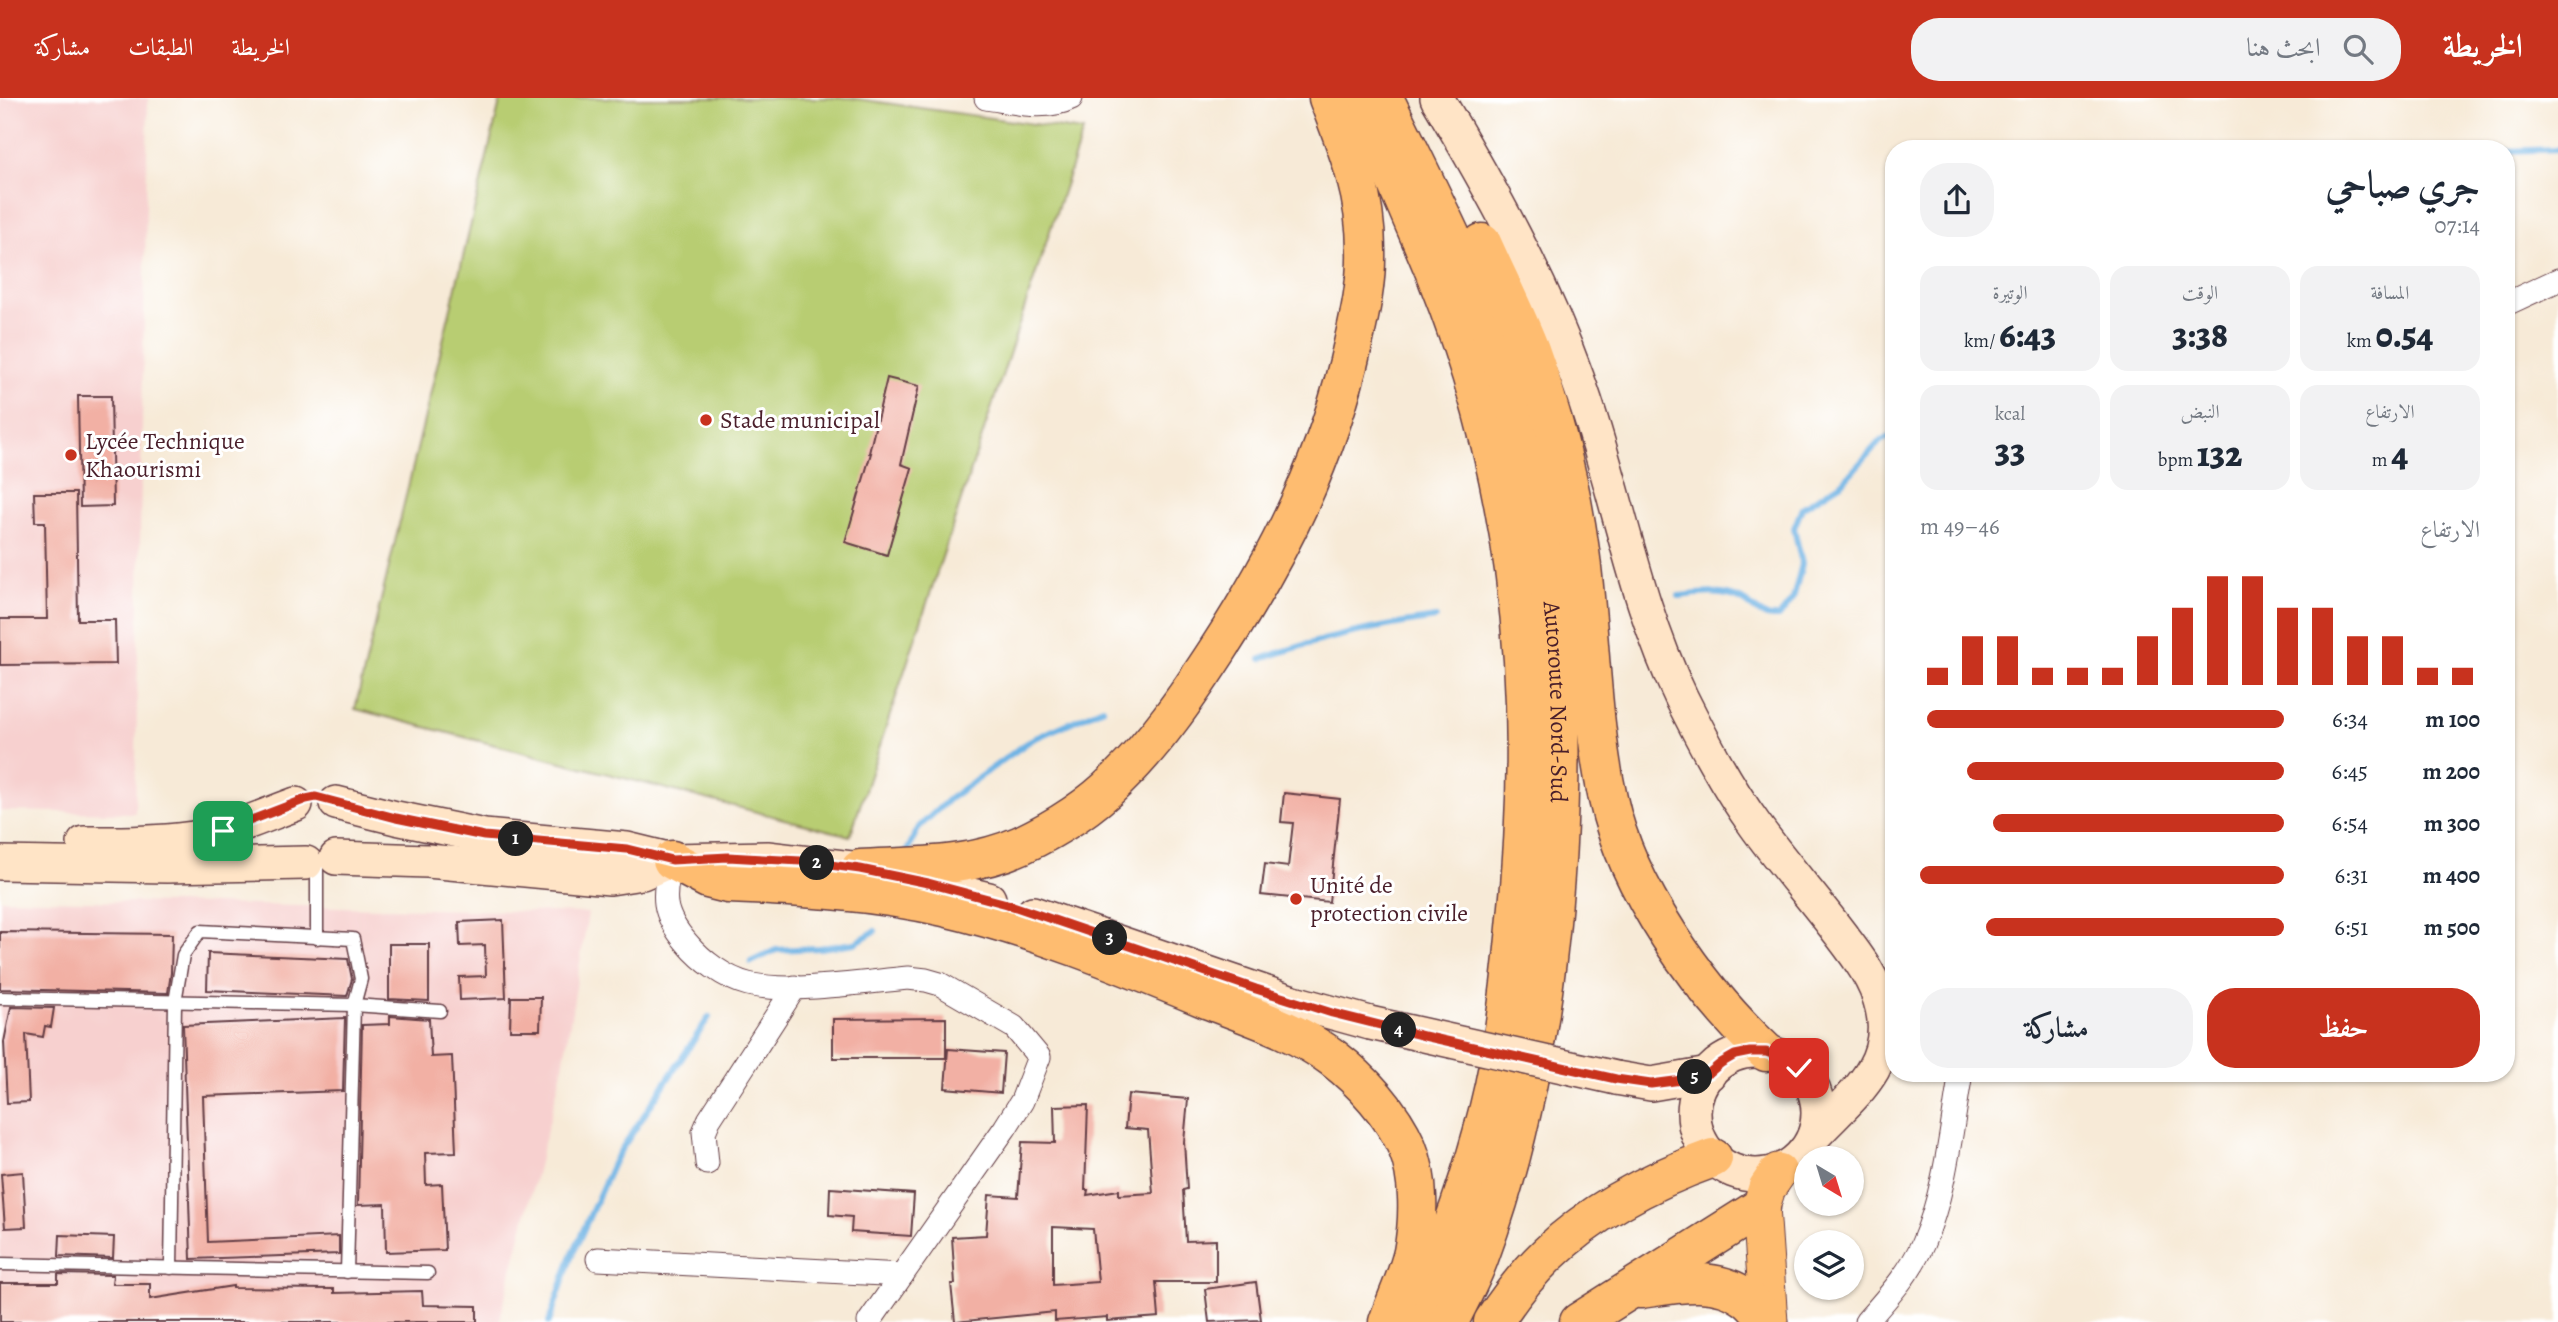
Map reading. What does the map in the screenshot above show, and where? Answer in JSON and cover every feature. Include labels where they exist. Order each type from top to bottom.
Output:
[{"type":"highway","points":[[860,869],[970,862],[1019,845],[1071,817],[1115,782],[1150,746],[1187,698],[1249,603],[1312,478],[1342,394],[1362,301],[1366,251],[1362,197],[1354,166],[1328,98]]},
{"type":"highway","name":"Autoroute Nord-Sud","points":[[1352,98],[1390,169],[1447,299],[1467,357],[1488,428],[1510,537],[1524,660],[1526,819],[1510,989],[1502,1044],[1469,1178],[1451,1233],[1415,1322]]},
{"type":"highway","points":[[1390,110],[1463,207],[1530,350],[1561,451],[1577,538],[1594,716],[1608,801],[1627,856],[1651,905],[1677,947],[1726,1012],[1766,1052]]},
{"type":"highway","name":"Autoroute Nord-Sud","points":[[1390,110],[1457,245],[1503,366],[1521,433],[1538,515],[1555,639],[1559,709],[1560,799],[1553,906],[1540,1020],[1519,1127],[1501,1194],[1478,1261],[1450,1322]]},
{"type":"highway","points":[[672,860],[708,879],[728,884],[860,893],[942,907],[1018,926],[1119,963],[1284,1031],[1332,1058],[1367,1088],[1392,1120],[1408,1149],[1415,1185],[1416,1219],[1412,1254],[1388,1322]]},
{"type":"highway","points":[[1493,1322],[1547,1254],[1579,1228],[1656,1183],[1745,1168]]},
{"type":"highway","points":[[1579,1322],[1761,1207]]},
{"type":"highway","points":[[1628,1291],[1678,1283],[1703,1283],[1732,1290],[1747,1298],[1769,1322]]},
{"type":"main road","points":[[1437,98],[1509,225],[1566,349],[1593,427],[1656,642],[1681,697],[1716,764],[1754,824],[1853,950],[1877,991],[1885,1022],[1884,1037],[1880,1057],[1870,1077],[1814,1136],[1805,1151],[1793,1163],[1745,1168]]},
{"type":"main road","points":[[0,842],[149,842],[194,838],[223,831],[316,797],[396,818],[484,836],[627,849],[672,860],[767,858],[860,869],[928,883],[1007,904],[1290,1001],[1370,1023],[1616,1079],[1651,1084],[1690,1079],[1709,1073],[1735,1055],[1766,1052],[1784,1058],[1799,1068],[1811,1083],[1818,1109],[1814,1136]]},
{"type":"main road","points":[[296,804],[284,821],[284,842],[297,858],[320,862],[348,841],[348,820],[336,803]]},
{"type":"main road","points":[[0,863],[167,866],[428,861],[610,878],[642,873],[672,860]]},
{"type":"main road","points":[[1709,1073],[1697,1097],[1695,1123],[1699,1136],[1745,1168],[1767,1188],[1761,1207],[1769,1322]]},
{"type":"main road","points":[[1811,1083],[1825,1087],[1841,1087],[1870,1077]]},
{"type":"main road","points":[[1651,1084],[1695,1123]]},
{"type":"street","points":[[986,98],[1042,106],[1061,103],[1071,98]]},
{"type":"street","points":[[2515,300],[2558,280]]},
{"type":"street","points":[[672,860],[665,884],[666,911],[697,955],[715,968],[748,984],[794,987],[926,979],[940,984],[1014,1027],[1039,1057],[1022,1101],[1005,1128],[869,1322]]},
{"type":"street","points":[[707,1163],[704,1132],[709,1120],[794,987]]},
{"type":"street","points":[[1866,1322],[1892,1293],[1923,1244],[1941,1187],[1959,1082]]},
{"type":"street","points":[[598,1259],[902,1275]]},
{"type":"lane","points":[[317,938],[320,862]]},
{"type":"lane","points":[[171,1268],[175,1002],[183,954],[200,931],[353,939],[361,979],[354,1006],[347,1272]]},
{"type":"lane","points":[[0,998],[354,1006],[440,1011]]},
{"type":"lane","points":[[0,1264],[428,1273]]},
{"type":"shaded area","name":"Lycée Technique Khaourismi","points":[[0,98],[148,98],[135,813],[0,811]]},
{"type":"shaded area","points":[[0,899],[588,913],[563,1066],[499,1322],[0,1322]]},
{"type":"green space","name":"Stade municipal","points":[[501,98],[850,98],[1083,131],[850,836],[355,709]]},
{"type":"building","points":[[887,378],[919,386],[901,464],[912,468],[887,555],[845,542],[871,453]]},
{"type":"building","points":[[78,396],[111,396],[113,506],[80,507]]},
{"type":"building","points":[[34,493],[76,493],[78,620],[115,620],[116,664],[0,665],[0,619],[47,619],[45,522],[35,522]]},
{"type":"building","points":[[1284,793],[1340,799],[1329,902],[1261,895],[1265,864],[1288,867],[1293,823],[1281,822]]},
{"type":"building","points":[[503,920],[506,998],[460,1000],[459,977],[486,976],[485,945],[460,946],[459,922]]},
{"type":"building","points":[[0,932],[172,934],[168,993],[0,989]]},
{"type":"building","points":[[389,944],[429,944],[429,1001],[389,999]]},
{"type":"building","points":[[208,953],[348,959],[352,979],[347,996],[207,990]]},
{"type":"building","points":[[511,997],[541,997],[540,1030],[510,1030]]},
{"type":"building","points":[[11,1007],[54,1008],[51,1027],[45,1026],[43,1037],[26,1034],[29,1102],[7,1103],[4,1042]]},
{"type":"building","points":[[390,1016],[429,1019],[431,1057],[452,1056],[456,1152],[425,1153],[426,1185],[442,1184],[445,1250],[386,1252],[385,1204],[358,1205],[362,1025],[390,1024]]},
{"type":"building","points":[[345,1018],[343,1091],[203,1096],[208,1242],[339,1236],[339,1254],[191,1259],[183,1025]]},
{"type":"building","points":[[946,1018],[946,1058],[833,1058],[833,1019]]},
{"type":"building","points":[[948,1049],[1004,1053],[1001,1093],[945,1088]]},
{"type":"building","points":[[1128,1094],[1188,1099],[1184,1142],[1187,1189],[1183,1190],[1186,1241],[1216,1240],[1216,1282],[1156,1282],[1159,1317],[1055,1321],[1055,1312],[955,1322],[951,1284],[955,1284],[952,1237],[986,1235],[989,1195],[1018,1197],[1022,1142],[1055,1143],[1054,1106],[1088,1105],[1087,1195],[1119,1190],[1119,1195],[1153,1193],[1148,1130],[1125,1128]],"holes":[[[1053,1227],[1093,1229],[1098,1282],[1053,1285]]]},
{"type":"building","points":[[23,1172],[26,1227],[5,1228],[1,1174]]},
{"type":"building","points":[[830,1188],[914,1194],[911,1236],[851,1232],[852,1217],[829,1215]]},
{"type":"building","points":[[60,1235],[114,1237],[113,1258],[59,1256]]},
{"type":"building","points":[[58,1274],[113,1275],[112,1284],[150,1284],[150,1299],[233,1286],[334,1289],[334,1293],[422,1291],[423,1305],[477,1306],[477,1322],[0,1322],[0,1283],[58,1283]]},
{"type":"building","points":[[1256,1282],[1261,1320],[1209,1322],[1205,1289]]},
{"type":"waterway","points":[[2515,151],[2558,149]]},
{"type":"waterway","points":[[1679,596],[1725,594],[1740,599],[1762,614],[1779,617],[1793,599],[1802,564],[1794,528],[1802,508],[1843,482],[1885,439]]},
{"type":"waterway","points":[[1261,659],[1347,634],[1436,618]]},
{"type":"waterway","points":[[906,853],[919,827],[949,799],[1031,740],[1103,708]]},
{"type":"waterway","points":[[751,962],[776,950],[855,943],[875,931]]},
{"type":"waterway","points":[[549,1322],[570,1260],[615,1159],[709,1017]]},
{"type":"place","name":"Stade municipal","points":[[706,420]]},
{"type":"place","name":"Lycée Technique Khaourismi","points":[[71,455]]},
{"type":"place","name":"Unité de protection civile","points":[[1296,899]]},
{"type":"route","points":[[223,831],[316,797],[396,818],[484,836],[627,849],[672,860],[767,858],[860,869],[928,883],[1007,904],[1332,1013],[1616,1079],[1651,1084],[1690,1079],[1709,1073],[1735,1055],[1750,1052],[1766,1052],[1784,1058],[1799,1068]]}]
